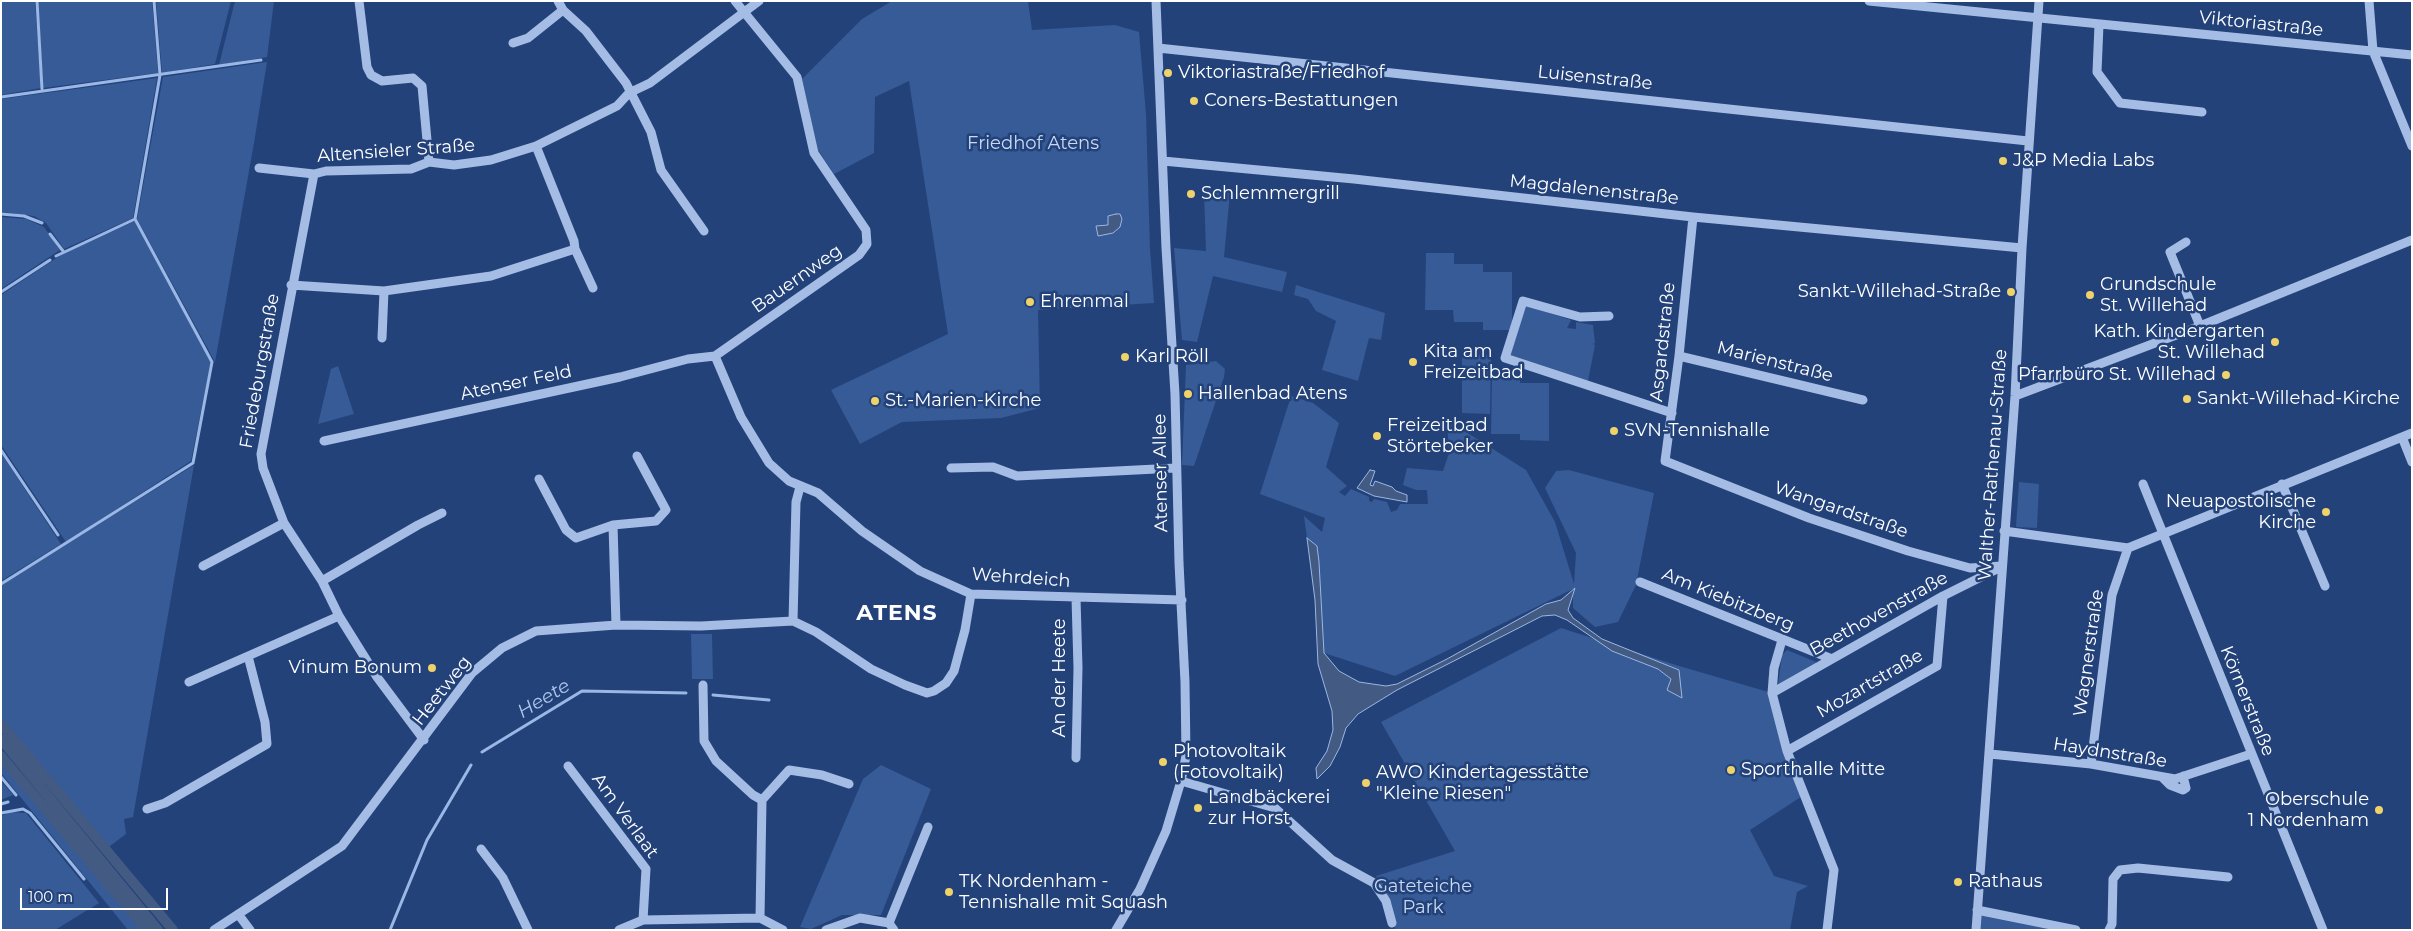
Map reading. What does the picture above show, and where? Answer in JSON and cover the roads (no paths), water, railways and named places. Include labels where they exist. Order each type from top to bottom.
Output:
[{"type":"street","points":[[359,1],[367,67],[371,75],[382,81],[412,78],[422,86],[429,162]]},
{"type":"street","points":[[558,1],[563,10],[586,31],[626,83],[629,93],[651,132],[661,170],[704,231]]},
{"type":"street","name":"Bauernweg","points":[[715,356],[859,255],[867,244],[866,230],[814,153],[797,77],[735,1]]},
{"type":"street","name":"Altensieler Straße","points":[[260,168],[314,174],[326,171],[411,169],[429,162],[454,165],[491,160],[536,146],[617,106],[629,93],[650,84],[759,1]]},
{"type":"street","name":"Atenser Allee","points":[[1116,930],[1143,883],[1166,831],[1181,781],[1186,756],[1176,468],[1176,394],[1156,1]]},
{"type":"street","name":"Viktoriastraße","points":[[1869,1],[2412,56]]},
{"type":"street","name":"Walther-Rathenau-Straße","points":[[1976,930],[2015,396],[2028,141],[2038,1]]},
{"type":"street","points":[[2369,1],[2373,52],[2412,146]]},
{"type":"street","points":[[513,43],[528,38],[563,10]]},
{"type":"street","points":[[2099,25],[2097,72],[2120,103],[2202,112]]},
{"type":"street","name":"Luisenstraße","points":[[1158,48],[2028,141]]},
{"type":"street","points":[[536,146],[574,241],[575,249],[593,288]]},
{"type":"street","name":"Magdalenenstraße","points":[[1164,161],[1364,180],[1693,217],[2022,248]]},
{"type":"street","name":"Friedeburgstraße","points":[[314,174],[291,285],[260,454],[263,468],[284,523],[322,581],[339,616],[377,677],[424,740]]},
{"type":"street","name":"Asgardstraße","points":[[1674,465],[1665,461],[1679,356],[1693,217]]},
{"type":"street","points":[[2015,396],[2200,326],[2412,240]]},
{"type":"street","points":[[2186,242],[2170,252],[2200,326]]},
{"type":"street","points":[[291,285],[384,291],[491,276],[575,249]]},
{"type":"street","points":[[382,338],[384,291]]},
{"type":"street","points":[[1609,316],[1580,317],[1523,302],[1505,358],[1672,413]]},
{"type":"street","points":[[715,356],[741,417],[769,463],[789,481],[800,487],[796,502],[793,621],[816,632],[871,669],[905,686],[927,692],[934,691],[946,683],[954,670],[965,630],[971,594]]},
{"type":"street","name":"Atenser Feld","points":[[324,442],[620,377],[688,360],[715,356]]},
{"type":"street","name":"Marienstraße","points":[[1679,356],[1863,400]]},
{"type":"street","points":[[2004,531],[2128,548],[2282,484],[2412,433]]},
{"type":"street","points":[[2402,437],[2412,462]]},
{"type":"street","points":[[539,479],[566,530],[576,538],[613,525],[656,521],[666,510],[637,456]]},
{"type":"street","name":"Wangardstraße","points":[[1674,465],[1809,518],[1908,551],[1970,568],[2002,566]]},
{"type":"street","points":[[951,468],[993,467],[1017,476],[1176,468]]},
{"type":"street","name":"Körnerstraße","points":[[2143,484],[2322,930]]},
{"type":"street","points":[[2282,484],[2325,586]]},
{"type":"street","name":"Wehrdeich","points":[[800,487],[818,493],[862,532],[920,571],[971,594],[1182,600]]},
{"type":"street","points":[[322,581],[418,525],[442,514]]},
{"type":"street","points":[[203,566],[284,523]]},
{"type":"street","points":[[613,525],[616,625]]},
{"type":"street","name":"Wagnerstraße","points":[[2091,764],[2112,595],[2128,548]]},
{"type":"street","name":"Beethovenstraße","points":[[1772,693],[1943,596],[2002,566]]},
{"type":"street","name":"Am Kiebitzberg","points":[[1640,582],[1832,659]]},
{"type":"street","name":"Mozartstraße","points":[[1786,751],[1937,666],[1943,596]]},
{"type":"street","name":"An der Heete","points":[[1076,598],[1078,668],[1076,758]]},
{"type":"street","points":[[189,682],[339,616]]},
{"type":"street","name":"Heetweg","points":[[214,930],[342,846],[424,740],[472,673],[502,648],[536,631],[616,625],[701,626],[793,621]]},
{"type":"street","points":[[1782,640],[1774,668],[1772,693],[1786,751],[1834,870],[1827,930]]},
{"type":"street","points":[[147,809],[165,803],[267,744],[265,722],[248,656]]},
{"type":"street","points":[[703,685],[704,741],[716,761],[753,796],[762,800]]},
{"type":"street","name":"Haydnstraße","points":[[1990,754],[2091,764],[2175,779],[2251,754]]},
{"type":"street","name":"Am Verlaat","points":[[568,766],[646,869],[643,920]]},
{"type":"street","points":[[760,918],[762,800],[790,770],[822,775],[849,784]]},
{"type":"street","points":[[2162,776],[2170,785],[2183,790],[2186,788],[2184,776]]},
{"type":"street","points":[[1181,781],[1275,808],[1332,860],[1374,883],[1386,901],[1392,922]]},
{"type":"street","points":[[826,930],[860,918],[891,926],[928,827]]},
{"type":"street","points":[[481,850],[503,878],[528,930]]},
{"type":"street","points":[[2109,930],[2112,924],[2114,879],[2120,870],[2138,868],[2228,877]]},
{"type":"street","points":[[1977,910],[2076,930]]},
{"type":"street","points":[[238,914],[250,930]]},
{"type":"street","points":[[619,930],[643,920],[760,918],[782,930]]},
{"type":"waterway","points":[[37,1],[42,89]]},
{"type":"waterway","points":[[56,256],[135,219],[160,75],[154,1]]},
{"type":"waterway","points":[[1,97],[261,60]]},
{"type":"waterway","points":[[1,214],[24,216],[42,223]]},
{"type":"waterway","points":[[1,584],[193,463],[212,362],[135,219]]},
{"type":"waterway","points":[[50,234],[63,251]]},
{"type":"waterway","points":[[1,292],[50,260]]},
{"type":"waterway","points":[[1,450],[58,535]]},
{"type":"waterway","name":"Heete","points":[[482,752],[582,691],[686,693]]},
{"type":"waterway","name":"Heete","points":[[713,695],[769,700]]},
{"type":"waterway","points":[[1,724],[173,930]]},
{"type":"waterway","points":[[1,739],[158,930]]},
{"type":"waterway","points":[[1,756],[147,930]]},
{"type":"waterway","name":"Heete","points":[[390,930],[427,840],[471,765]]},
{"type":"waterway","points":[[1,777],[16,795]]},
{"type":"waterway","points":[[1,804],[8,802]]},
{"type":"waterway","points":[[1,813],[23,809],[30,813],[84,879]]},
{"type":"place","name":"Viktoriastraße/Friedhof","points":[[1168,73]]},
{"type":"place","name":"Coners-Bestattungen","points":[[1194,101]]},
{"type":"place","name":"J&P Media Labs","points":[[2003,161]]},
{"type":"place","name":"Schlemmergrill","points":[[1191,194]]},
{"type":"place","name":"Sankt-Willehad-Straße","points":[[2011,292]]},
{"type":"place","name":"Grundschule St. Willehad","points":[[2090,295]]},
{"type":"place","name":"Ehrenmal","points":[[1030,302]]},
{"type":"place","name":"Kath. Kindergarten St. Willehad","points":[[2275,342]]},
{"type":"place","name":"Karl Röll","points":[[1125,357]]},
{"type":"place","name":"Kita am Freizeitbad","points":[[1413,362]]},
{"type":"place","name":"Pfarrbüro St. Willehad","points":[[2226,375]]},
{"type":"place","name":"Hallenbad Atens","points":[[1188,394]]},
{"type":"place","name":"Sankt-Willehad-Kirche","points":[[2187,399]]},
{"type":"place","name":"St.-Marien-Kirche","points":[[875,401]]},
{"type":"place","name":"SVN-Tennishalle","points":[[1614,431]]},
{"type":"place","name":"Freizeitbad Störtebeker","points":[[1377,436]]},
{"type":"place","name":"Neuapostolische Kirche","points":[[2326,512]]},
{"type":"place","name":"Vinum Bonum","points":[[432,668]]},
{"type":"place","name":"Photovoltaik (Fotovoltaik)","points":[[1163,762]]},
{"type":"place","name":"Sporthalle Mitte","points":[[1731,770]]},
{"type":"place","name":"AWO Kindertagesstätte \"Kleine Riesen\"","points":[[1366,783]]},
{"type":"place","name":"Landbäckerei zur Horst","points":[[1198,808]]},
{"type":"place","name":"Oberschule 1 Nordenham","points":[[2379,810]]},
{"type":"place","name":"Rathaus","points":[[1958,882]]},
{"type":"place","name":"TK Nordenham - Tennishalle mit Squash","points":[[949,892]]},
{"type":"district","name":"ATENS","points":[[897,614]]},
{"type":"park label","name":"Friedhof Atens","points":[[1033,144]]},
{"type":"park label","name":"Gateteiche Park","points":[[1423,898]]}]
